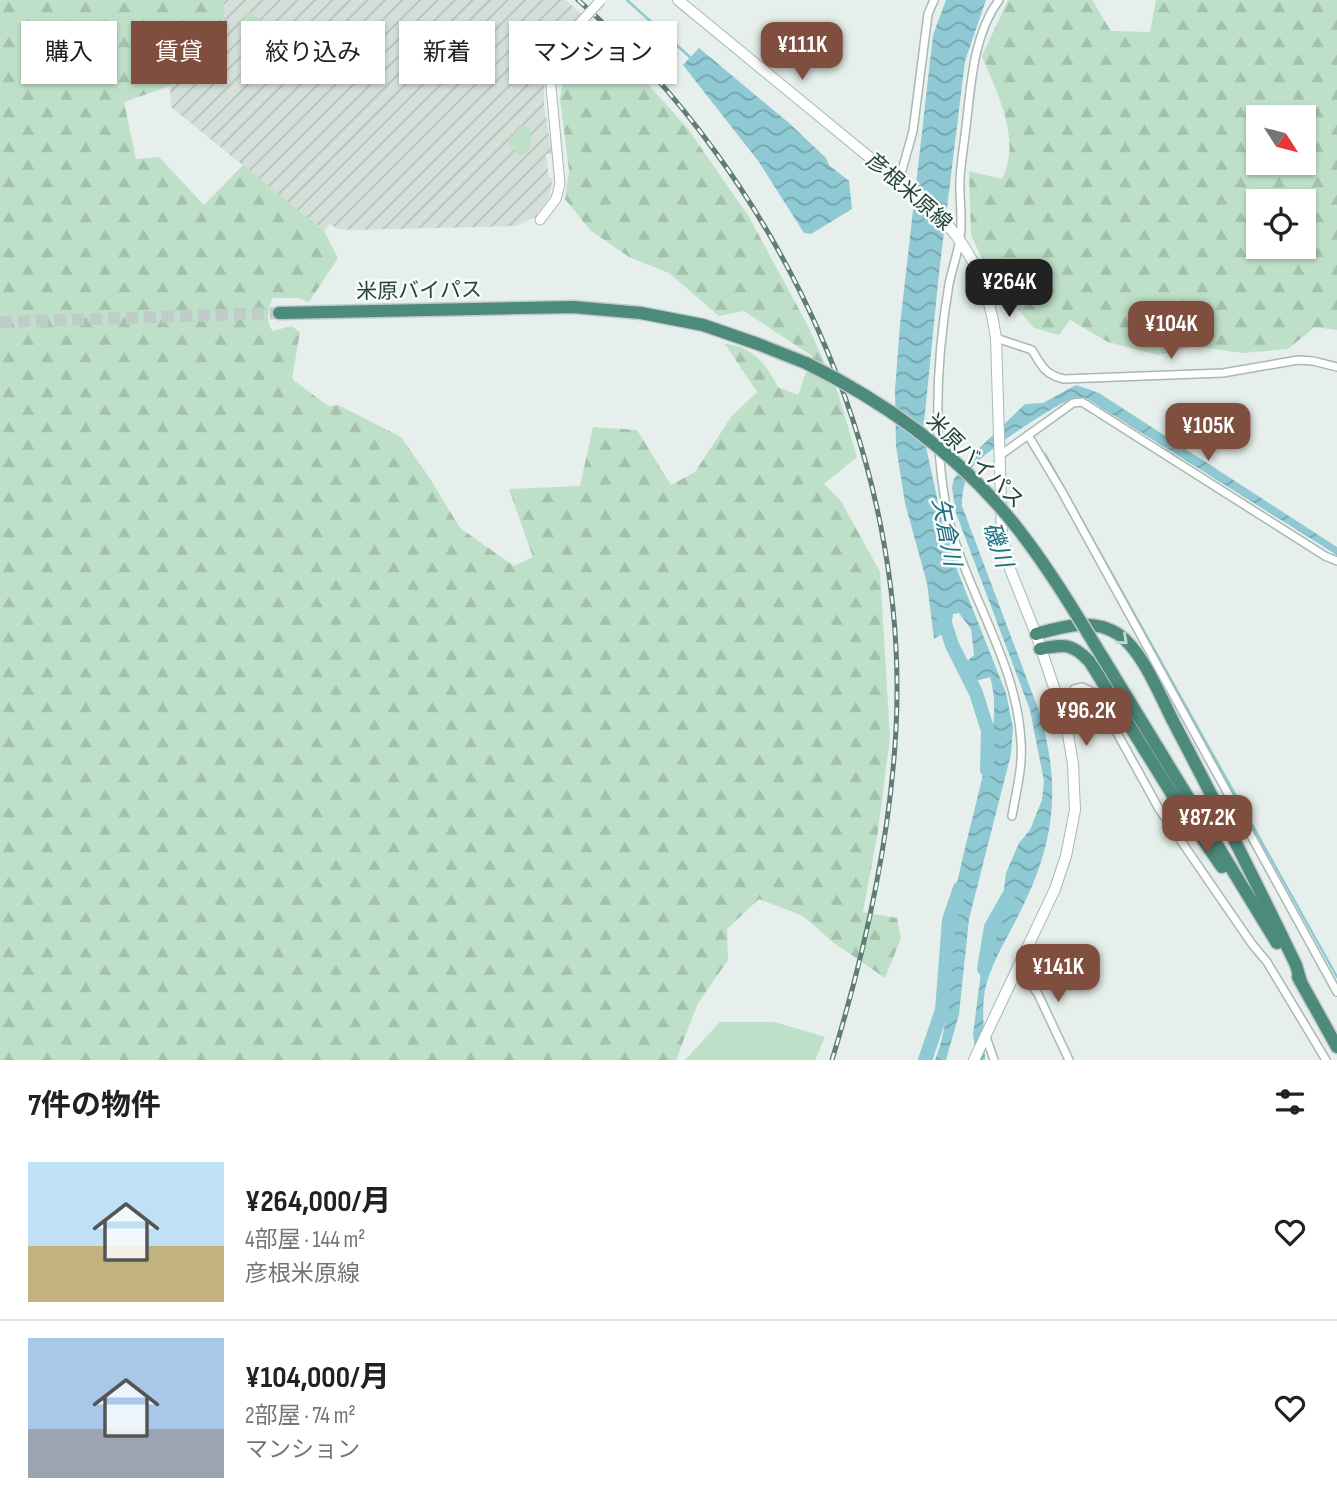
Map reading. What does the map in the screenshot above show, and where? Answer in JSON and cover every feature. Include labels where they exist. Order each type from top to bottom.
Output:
[{"type":"highway","name":"米原バイパス","points":[[279,313],[573,307],[641,313],[703,326],[806,363],[848,384],[912,426],[982,488],[1017,527],[1050,572],[1301,982],[1337,1047]]},
{"type":"highway","points":[[1036,634],[1072,625],[1095,625],[1119,635],[1133,650],[1225,819],[1296,965],[1301,982]]},
{"type":"highway","points":[[1040,649],[1072,646],[1090,662],[1175,799],[1267,926]]},
{"type":"main road","name":"彦根米原線","points":[[678,0],[903,184],[958,235],[971,256],[992,308],[996,338],[1002,534],[1010,569],[1036,634],[1066,723],[1073,764],[1075,810],[1066,856],[1055,889],[974,1060]]},
{"type":"street","points":[[540,220],[556,199],[560,184],[550,76],[554,61],[570,34],[601,0]]},
{"type":"street","points":[[903,184],[913,131],[928,13],[934,0]]},
{"type":"street","points":[[999,0],[977,51],[971,83],[960,179],[958,235],[943,330],[937,425],[945,499],[952,532],[1003,662],[1018,712],[1020,768],[1012,816]]},
{"type":"street","points":[[996,338],[1032,350],[1044,371],[1064,379],[1223,373],[1298,360],[1337,367]]},
{"type":"street","points":[[999,452],[1073,403],[1082,402],[1325,556],[1337,561]]},
{"type":"street","points":[[1028,435],[1337,992]]},
{"type":"street","points":[[1074,689],[1082,687],[1095,693],[1158,809],[1267,962],[1326,1060]]},
{"type":"street","points":[[1018,966],[1038,994],[1069,1060]]},
{"type":"street","points":[[985,1034],[994,1060]]},
{"type":"shaded area","points":[[221,0],[565,0],[581,13],[574,21],[509,21],[509,84],[544,84],[544,105],[552,154],[546,154],[549,178],[553,178],[549,198],[538,216],[516,226],[353,230],[338,229],[330,224],[324,231],[171,107],[172,84],[227,84],[227,21],[222,21],[224,2]]},
{"type":"green space","points":[[0,0],[224,2],[222,21],[131,21],[131,84],[172,84],[124,102],[136,159],[159,157],[204,205],[243,165],[324,231],[338,258],[309,302],[297,298],[273,298],[269,306],[268,320],[273,331],[291,326],[300,332],[292,379],[328,406],[338,405],[401,437],[460,528],[514,566],[533,557],[509,489],[580,486],[593,427],[637,430],[671,485],[695,472],[731,417],[757,392],[725,344],[750,352],[769,371],[778,387],[798,395],[812,356],[744,311],[719,316],[669,273],[629,257],[590,230],[565,199],[569,170],[560,99],[562,84],[648,84],[688,129],[749,217],[808,326],[838,393],[857,457],[824,484],[841,501],[880,572],[890,738],[878,831],[863,912],[897,918],[901,938],[885,978],[834,943],[803,916],[759,899],[727,929],[728,960],[698,1003],[676,1060],[0,1060]]},
{"type":"green space","points":[[1008,0],[1092,0],[1111,31],[1150,32],[1156,0],[1337,0],[1337,330],[1315,327],[1288,349],[1243,353],[1194,346],[1158,355],[1108,342],[1070,320],[1059,335],[1034,328],[1013,304],[1002,301],[971,235],[969,171],[1002,179],[1007,164],[1008,132],[1000,101],[982,56]]},
{"type":"green space","points":[[250,11],[261,21],[242,21]]},
{"type":"green space","points":[[522,125],[530,128],[532,146],[525,155],[520,156],[508,144],[508,140]]},
{"type":"green space","points":[[720,1022],[775,1022],[825,1037],[815,1060],[685,1060]]},
{"type":"water","points":[[946,0],[986,0],[965,61],[923,433],[941,516],[958,572],[1006,693],[1013,728],[1011,754],[969,919],[959,1014],[946,1060],[935,1060],[941,1044],[946,1011],[952,910],[994,718],[990,677],[976,681],[962,678],[960,668],[974,655],[971,629],[959,613],[953,614],[948,629],[934,639],[927,583],[905,503],[896,446],[895,390],[900,325],[933,35]]},
{"type":"water","points":[[699,48],[789,123],[826,158],[829,165],[849,181],[852,209],[811,234],[804,233],[759,162],[683,65]]},
{"type":"water","points":[[1076,385],[1099,393],[1337,547],[1337,555],[1086,398],[1078,397],[1066,401],[1037,418],[988,452],[971,469],[964,487],[962,506],[1040,714],[1051,768],[1052,793],[1051,818],[1040,866],[991,970],[985,990],[985,1060],[977,1060],[973,1035],[981,972],[1002,905],[1006,873],[1019,843],[1030,830],[1042,800],[1044,781],[1030,710],[956,513],[952,488],[954,479],[967,460],[1025,404],[1043,403]]},
{"type":"waterway","points":[[627,0],[692,59]]},
{"type":"waterway","points":[[1045,454],[1337,977]]},
{"type":"waterway","name":"矢倉川","points":[[942,614],[952,645],[976,693],[988,731],[987,770]]},
{"type":"waterway","name":"矢倉川","points":[[925,1060],[942,1010],[949,920],[960,888]]},
{"type":"waterway","name":"磯川","points":[[984,969],[991,927],[1008,897]]},
{"type":"tunnel","points":[[0,322],[279,313]]},
{"type":"railway","points":[[578,0],[650,72],[715,151],[771,238],[818,330],[855,426],[881,526],[895,627],[896,729],[893,771],[874,896],[855,979],[832,1060]]}]
